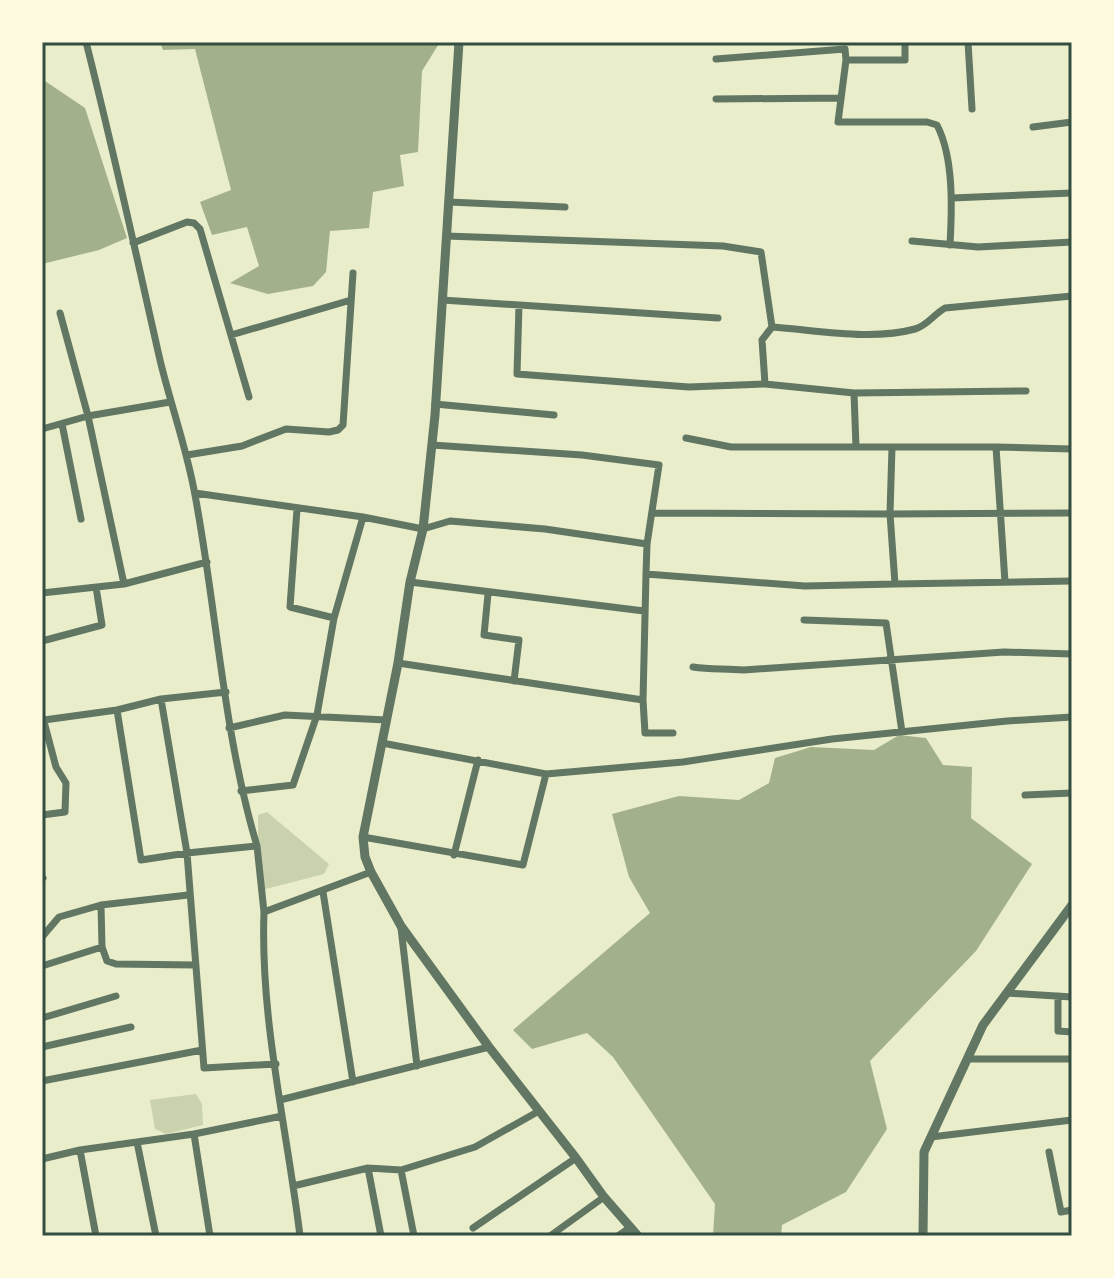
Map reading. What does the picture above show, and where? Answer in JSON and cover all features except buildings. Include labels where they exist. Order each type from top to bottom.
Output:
[{"type":"street","points":[[86,42],[113,146],[170,402],[195,493],[229,728],[241,791],[257,846],[264,912],[262,957],[300,1236]]},
{"type":"street","points":[[459,42],[432,445],[423,529],[410,582],[398,663],[363,837],[365,857],[401,926],[489,1047],[634,1232],[618,1236]]},
{"type":"street","points":[[846,60],[905,60],[905,42]]},
{"type":"street","points":[[968,42],[972,109]]},
{"type":"street","points":[[716,59],[845,45],[838,122],[927,122],[937,125],[942,135],[952,198],[950,245]]},
{"type":"street","points":[[716,99],[841,98]]},
{"type":"street","points":[[1033,127],[1072,122]]},
{"type":"street","points":[[952,198],[1072,193]]},
{"type":"street","points":[[449,202],[565,207]]},
{"type":"street","points":[[133,243],[174,225],[194,223],[200,229],[249,397]]},
{"type":"street","points":[[446,236],[723,246],[761,252],[772,327],[762,340],[765,384]]},
{"type":"street","points":[[912,241],[994,247],[1072,242]]},
{"type":"street","points":[[187,455],[242,446],[286,429],[329,432],[343,425],[353,273]]},
{"type":"street","points":[[772,327],[872,334],[897,332],[918,329],[945,308],[1072,296]]},
{"type":"street","points":[[231,335],[351,300]]},
{"type":"street","points":[[442,300],[718,318]]},
{"type":"street","points":[[519,305],[517,374],[689,387],[765,384],[854,393],[1026,391]]},
{"type":"street","points":[[60,313],[88,416],[124,584]]},
{"type":"street","points":[[854,393],[856,447]]},
{"type":"street","points":[[42,429],[88,416],[170,402]]},
{"type":"street","points":[[435,404],[554,415]]},
{"type":"street","points":[[62,424],[81,519]]},
{"type":"street","points":[[686,438],[731,447],[1072,449]]},
{"type":"street","points":[[432,445],[582,455],[659,465],[647,544],[643,700],[645,733],[673,733]]},
{"type":"street","points":[[892,447],[890,514],[895,584]]},
{"type":"street","points":[[996,447],[1005,582]]},
{"type":"street","points":[[195,493],[363,517],[423,529],[450,521],[545,529],[647,544]]},
{"type":"street","points":[[297,509],[290,607],[334,618]]},
{"type":"street","points":[[652,513],[1072,513]]},
{"type":"street","points":[[241,791],[293,785],[317,715],[334,618],[363,517]]},
{"type":"street","points":[[42,593],[124,584],[207,562]]},
{"type":"street","points":[[646,574],[805,586],[1072,581]]},
{"type":"street","points":[[410,582],[644,611]]},
{"type":"street","points":[[42,641],[102,625],[96,587]]},
{"type":"street","points":[[488,594],[484,635],[519,640],[514,681]]},
{"type":"street","points":[[804,620],[886,623],[902,732]]},
{"type":"street","points":[[693,667],[716,671],[1004,652],[1072,654]]},
{"type":"street","points":[[398,663],[643,700]]},
{"type":"street","points":[[42,815],[65,812],[66,783],[56,767],[43,718],[117,710],[161,699],[226,692]]},
{"type":"street","points":[[161,699],[187,853],[204,1068],[276,1064]]},
{"type":"street","points":[[117,710],[141,860],[257,846]]},
{"type":"street","points":[[229,728],[285,715],[386,720]]},
{"type":"street","points":[[382,743],[546,774],[683,762],[832,739],[1072,717]]},
{"type":"street","points":[[454,855],[478,760]]},
{"type":"street","points":[[363,837],[523,865],[546,774]]},
{"type":"street","points":[[1025,795],[1072,793]]},
{"type":"street","points":[[264,912],[371,872]]},
{"type":"street","points":[[323,892],[353,1082]]},
{"type":"street","points":[[42,937],[59,917],[101,905],[188,895]]},
{"type":"street","points":[[101,905],[102,947],[107,961],[116,964],[195,965]]},
{"type":"street","points":[[923,1236],[924,1152],[983,1025],[1072,905]]},
{"type":"street","points":[[401,926],[417,1066]]},
{"type":"street","points":[[42,966],[102,947]]},
{"type":"street","points":[[1007,993],[1072,997]]},
{"type":"street","points":[[42,1018],[116,996]]},
{"type":"street","points":[[1058,996],[1058,1031],[1072,1032]]},
{"type":"street","points":[[42,1047],[131,1027]]},
{"type":"street","points":[[280,1100],[489,1047]]},
{"type":"street","points":[[42,1081],[202,1050]]},
{"type":"street","points":[[968,1059],[1072,1059]]},
{"type":"street","points":[[293,1186],[368,1168],[401,1170],[475,1147],[539,1111]]},
{"type":"street","points":[[42,1159],[282,1116]]},
{"type":"street","points":[[931,1137],[1072,1120]]},
{"type":"street","points":[[194,1134],[210,1236]]},
{"type":"street","points":[[137,1142],[156,1236]]},
{"type":"street","points":[[80,1150],[96,1236]]},
{"type":"street","points":[[1049,1152],[1061,1212],[1072,1210]]},
{"type":"street","points":[[473,1228],[576,1158]]},
{"type":"street","points":[[368,1168],[381,1236]]},
{"type":"street","points":[[401,1170],[414,1236]]},
{"type":"street","points":[[550,1236],[604,1197]]},
{"type":"shaded area","points":[[160,42],[440,42],[422,71],[418,152],[400,155],[404,186],[373,192],[369,228],[330,231],[326,272],[313,286],[268,294],[230,283],[259,266],[247,227],[212,235],[200,202],[231,190],[195,49],[163,50]]},
{"type":"shaded area","points":[[42,79],[85,108],[127,238],[99,250],[42,264]]},
{"type":"shaded area","points":[[899,735],[926,738],[943,765],[972,767],[971,818],[1032,864],[976,951],[870,1061],[887,1129],[846,1192],[782,1225],[781,1236],[713,1236],[715,1204],[613,1057],[587,1033],[532,1049],[513,1030],[650,913],[629,877],[612,814],[679,796],[739,800],[769,783],[775,758],[811,747],[874,750]]},
{"type":"shaded area","points":[[267,812],[329,864],[324,874],[258,891],[258,815]]},
{"type":"shaded area","points":[[196,1094],[202,1104],[203,1125],[166,1134],[155,1129],[150,1100]]}]
